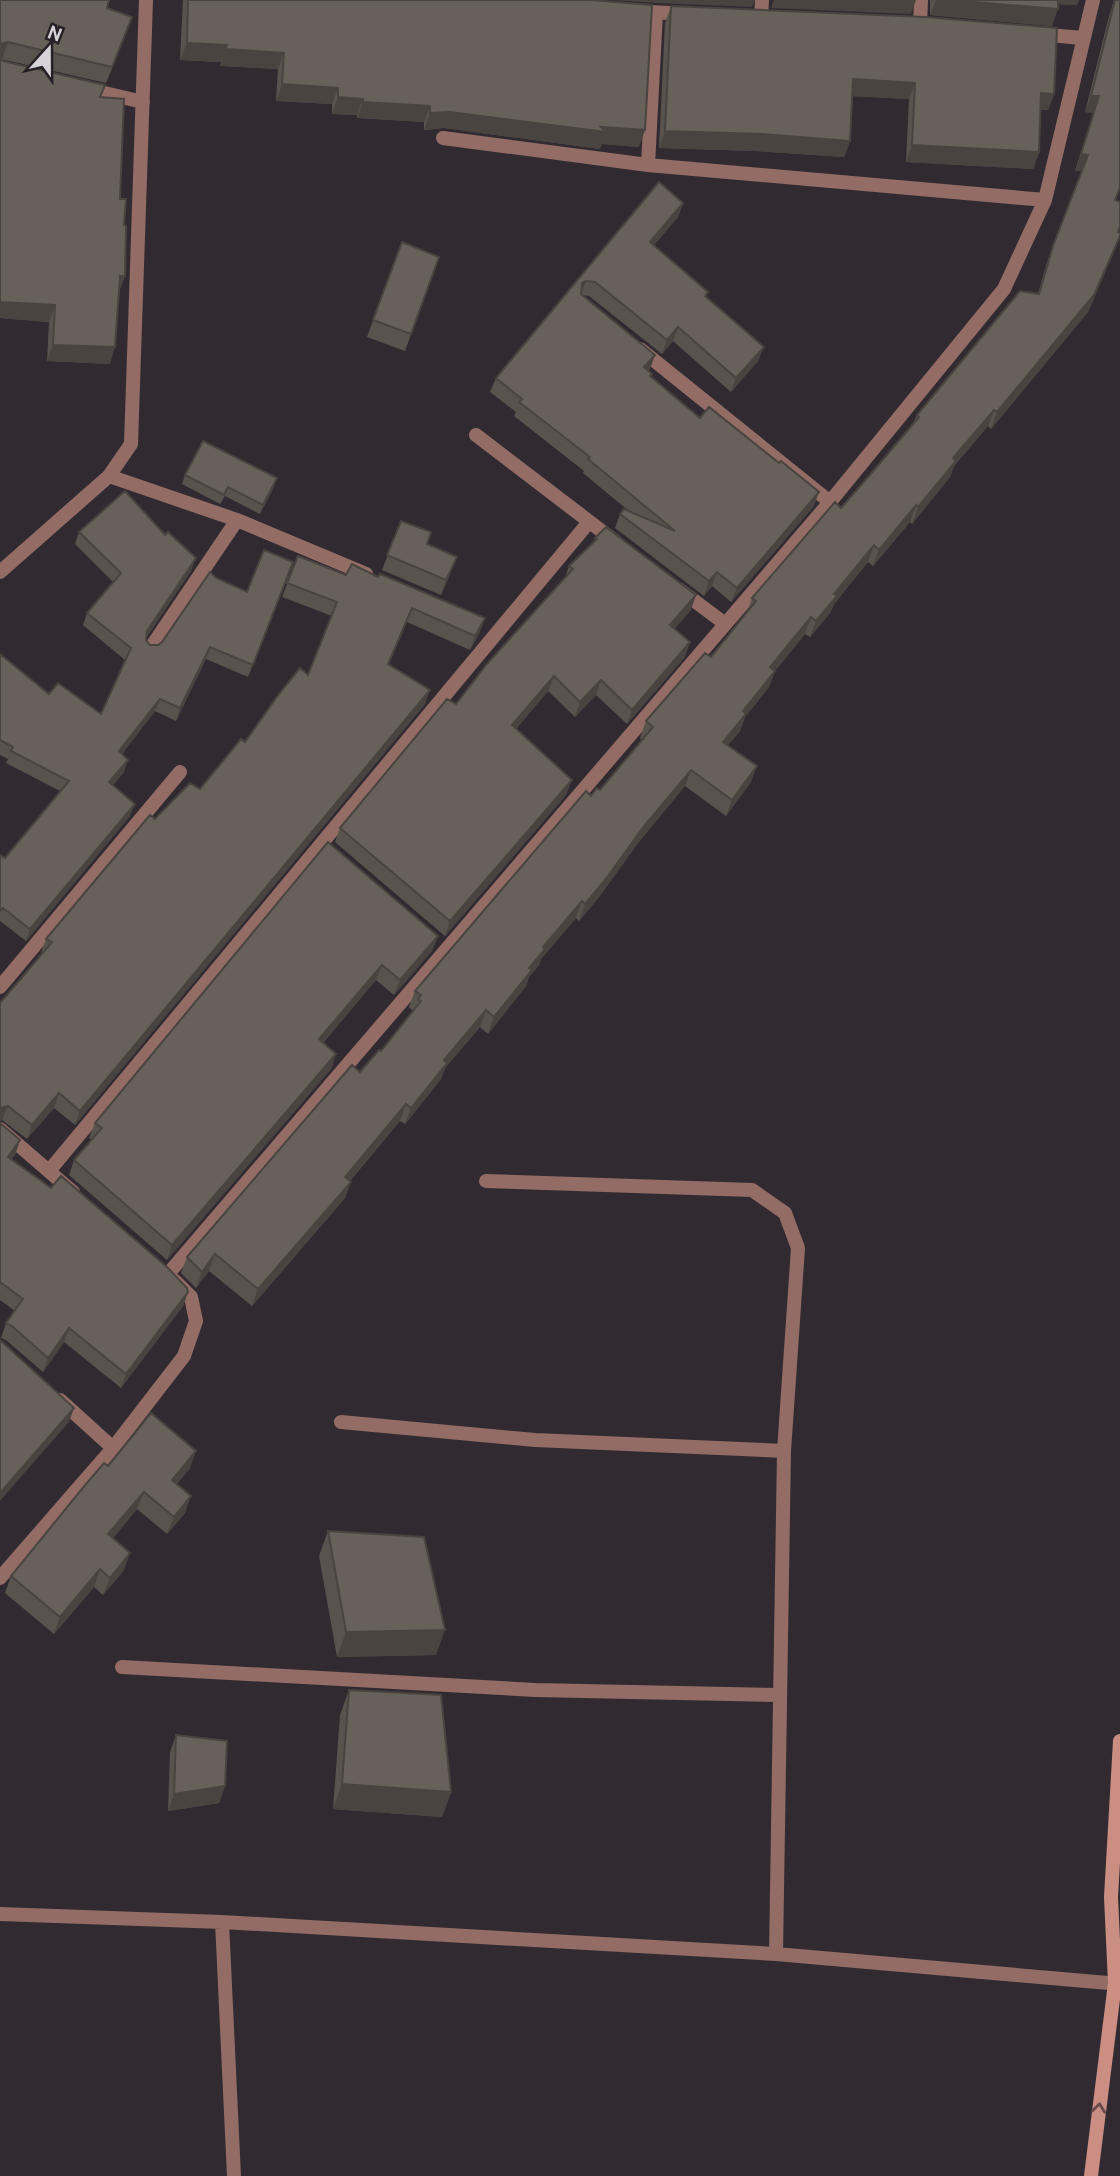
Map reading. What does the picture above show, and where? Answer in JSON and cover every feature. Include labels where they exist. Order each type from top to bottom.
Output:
[{"type":"street","points":[[0,572],[108,476],[131,444],[146,0]]},
{"type":"street","points":[[761,18],[762,0]]},
{"type":"street","points":[[920,24],[921,0]]},
{"type":"street","points":[[0,1578],[113,1448],[184,1356],[197,1321],[191,1297],[163,1270],[440,945],[830,502],[1004,289],[1045,200],[1093,0]]},
{"type":"street","points":[[614,9],[695,15]]},
{"type":"street","points":[[648,164],[656,13]]},
{"type":"street","points":[[1028,33],[1082,38]]},
{"type":"street","points":[[65,84],[142,103]]},
{"type":"street","points":[[443,138],[648,164],[1045,200]]},
{"type":"street","points":[[626,338],[830,502]]},
{"type":"street","points":[[476,435],[630,553]]},
{"type":"street","points":[[108,476],[237,520],[376,578]]},
{"type":"street","points":[[150,649],[237,520]]},
{"type":"street","points":[[49,1171],[326,848],[491,626],[589,522]]},
{"type":"street","points":[[672,584],[724,623]]},
{"type":"street","points":[[0,987],[180,772]]},
{"type":"street","points":[[0,1129],[89,1205]]},
{"type":"street","points":[[486,1181],[752,1190],[785,1213],[798,1248],[784,1451],[776,1954]]},
{"type":"street","points":[[52,1393],[113,1448]]},
{"type":"street","points":[[341,1422],[534,1440],[784,1451]]},
{"type":"street","points":[[122,1667],[534,1690],[780,1695]]},
{"type":"street","points":[[1091,2176],[1117,1983],[1111,1896],[1120,1741]]},
{"type":"street","points":[[0,1914],[222,1922],[776,1954],[1117,1983]]},
{"type":"street","points":[[222,1922],[234,2176]]},
{"type":"building","points":[[0,0],[109,0],[107,8],[132,17],[112,67],[8,42],[0,44]]},
{"type":"building","points":[[188,0],[591,0],[652,5],[645,130],[601,127],[606,132],[450,112],[430,113],[430,106],[363,102],[363,99],[338,97],[338,88],[282,84],[284,53],[226,49],[227,45],[187,43]]},
{"type":"building","points":[[951,0],[1058,0],[1058,9]]},
{"type":"building","points":[[1115,0],[1120,0],[1120,188],[1115,200],[1120,202],[1120,236],[1094,295],[997,412],[994,410],[953,458],[956,461],[918,507],[916,505],[879,550],[874,545],[816,621],[811,617],[770,667],[775,671],[743,711],[746,714],[723,742],[757,766],[732,800],[691,770],[644,826],[585,904],[582,901],[543,947],[545,949],[529,968],[532,970],[494,1017],[486,1010],[444,1060],[447,1063],[411,1108],[406,1104],[345,1177],[351,1182],[258,1289],[215,1254],[202,1272],[187,1257],[352,1065],[360,1072],[379,1050],[381,1051],[421,1001],[418,999],[421,995],[415,991],[586,791],[591,796],[597,788],[600,790],[653,727],[646,721],[705,653],[711,657],[756,601],[752,598],[835,502],[841,508],[869,476],[1020,291],[1039,294],[1053,246],[1088,155],[1081,154],[1099,96],[1091,96]]},
{"type":"building","points":[[671,6],[925,17],[1057,28],[1054,94],[1041,93],[1039,152],[912,145],[915,83],[853,79],[850,141],[762,134],[665,131]]},
{"type":"building","points":[[0,58],[3,61],[105,85],[100,97],[124,99],[120,199],[126,199],[125,276],[120,276],[115,347],[53,345],[55,305],[0,302]]},
{"type":"building","points":[[659,182],[683,203],[650,242],[708,292],[705,296],[764,347],[736,378],[678,327],[667,340],[595,282],[582,283],[581,294],[655,355],[644,367],[652,374],[650,376],[700,418],[709,407],[819,492],[737,588],[717,572],[709,581],[620,514],[624,509],[675,531],[588,459],[590,457],[519,402],[522,399],[496,378]]},
{"type":"building","points":[[402,242],[439,257],[411,334],[373,320]]},
{"type":"building","points":[[203,441],[277,478],[263,505],[228,487],[224,495],[185,475]]},
{"type":"building","points":[[125,491],[165,535],[168,532],[196,558],[147,631],[146,640],[150,645],[162,642],[210,572],[216,578],[247,592],[264,550],[293,562],[253,665],[210,647],[180,708],[160,699],[119,751],[128,760],[109,782],[135,804],[30,929],[3,908],[0,911],[0,855],[5,858],[69,781],[11,751],[13,747],[0,740],[0,654],[49,694],[58,683],[101,714],[131,648],[87,613],[121,573],[79,532]]},
{"type":"building","points":[[401,521],[431,532],[427,544],[457,557],[446,580],[387,555]]},
{"type":"building","points":[[606,527],[696,595],[670,625],[690,642],[632,710],[601,680],[580,702],[554,676],[512,725],[572,780],[450,921],[340,828],[447,699],[456,704],[487,664],[573,569],[569,566]]},
{"type":"building","points":[[298,556],[346,575],[352,564],[378,577],[380,574],[485,618],[475,636],[412,608],[388,664],[430,690],[80,1111],[59,1093],[32,1125],[8,1106],[0,1108],[0,1003],[52,942],[46,939],[150,815],[155,819],[190,783],[200,789],[241,739],[245,742],[300,668],[308,675],[337,602],[287,583]]},
{"type":"building","points":[[328,842],[438,936],[400,980],[382,965],[319,1039],[336,1054],[172,1245],[74,1160],[102,1128],[95,1123]]},
{"type":"building","points":[[0,1123],[20,1140],[8,1157],[51,1188],[61,1176],[167,1267],[187,1288],[188,1292],[126,1374],[69,1328],[48,1358],[6,1323],[23,1299],[0,1282]]},
{"type":"building","points":[[0,1340],[74,1408],[0,1493]]},
{"type":"building","points":[[151,1413],[196,1451],[172,1480],[191,1496],[174,1517],[144,1492],[108,1534],[130,1553],[110,1578],[100,1569],[60,1617],[11,1576],[104,1463],[108,1466]]},
{"type":"building","points":[[328,1531],[424,1537],[445,1630],[346,1632]]},
{"type":"building","points":[[349,1690],[441,1695],[451,1792],[342,1784]]},
{"type":"building","points":[[176,1735],[227,1741],[225,1786],[174,1794]]}]
